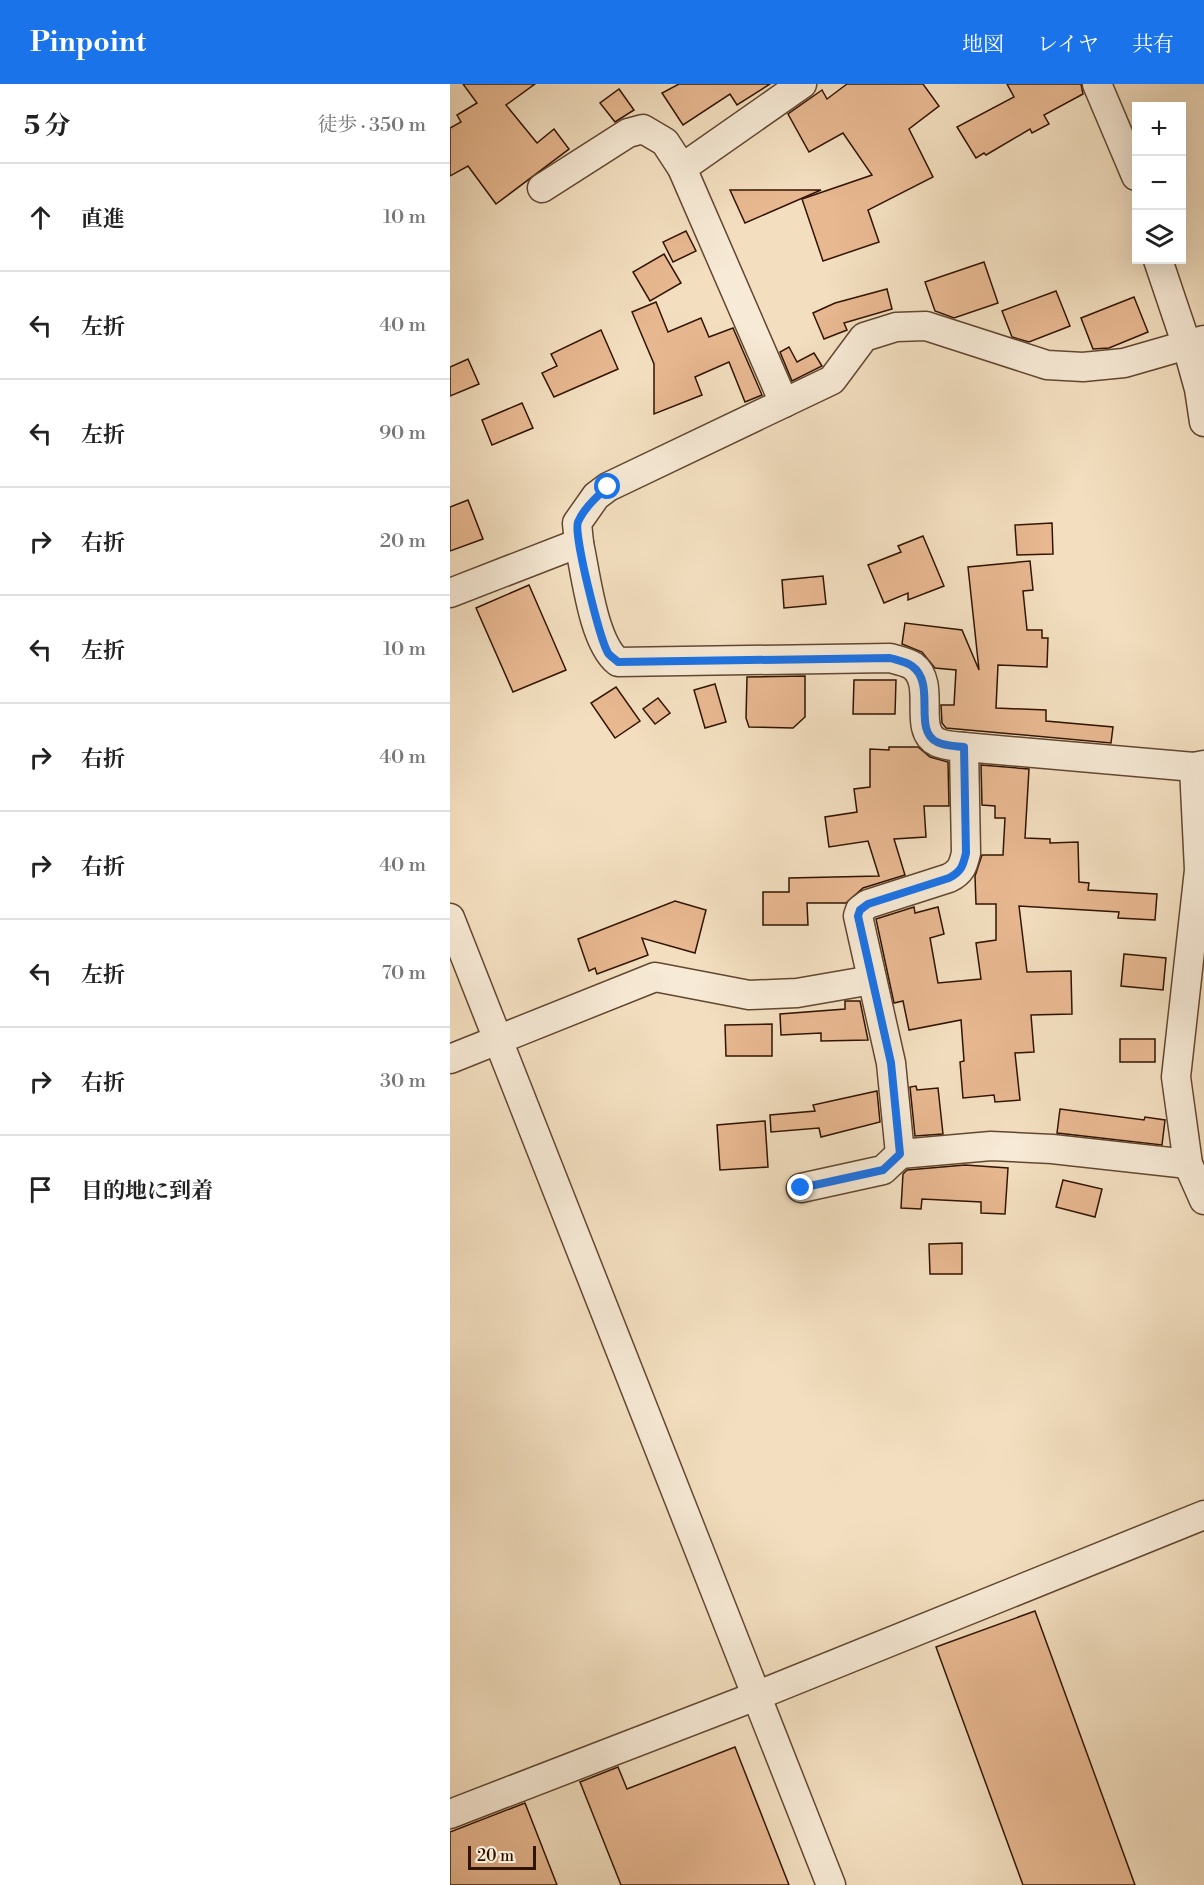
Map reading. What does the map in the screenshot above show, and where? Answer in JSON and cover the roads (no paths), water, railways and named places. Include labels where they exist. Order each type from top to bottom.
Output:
[{"type":"street","points":[[682,168],[802,84]]},
{"type":"street","points":[[1097,84],[1132,164]]},
{"type":"street","points":[[542,188],[628,133],[643,129],[664,142],[682,168],[784,403]]},
{"type":"street","points":[[1160,264],[1196,343],[1204,422]]},
{"type":"street","points":[[1196,343],[1124,363],[1083,367],[1047,365],[927,326],[896,327],[864,337],[832,380],[608,487],[596,496],[577,523],[579,543],[601,635],[609,654],[618,662],[890,658],[912,666],[924,681],[925,718],[928,733],[936,742],[964,747],[1199,766],[1199,870],[1176,1077],[1188,1164],[1204,1200]]},
{"type":"street","points":[[450,593],[579,543]]},
{"type":"street","points":[[900,1154],[891,1063],[858,916],[860,910],[868,904],[959,874],[966,853],[964,747]]},
{"type":"street","points":[[450,918],[831,1885]]},
{"type":"street","points":[[450,1059],[655,977],[749,995],[797,993],[872,980]]},
{"type":"street","points":[[801,1188],[883,1170],[900,1154],[991,1146],[1052,1149],[1188,1164]]},
{"type":"street","points":[[450,1814],[756,1696],[1204,1515]]}]
